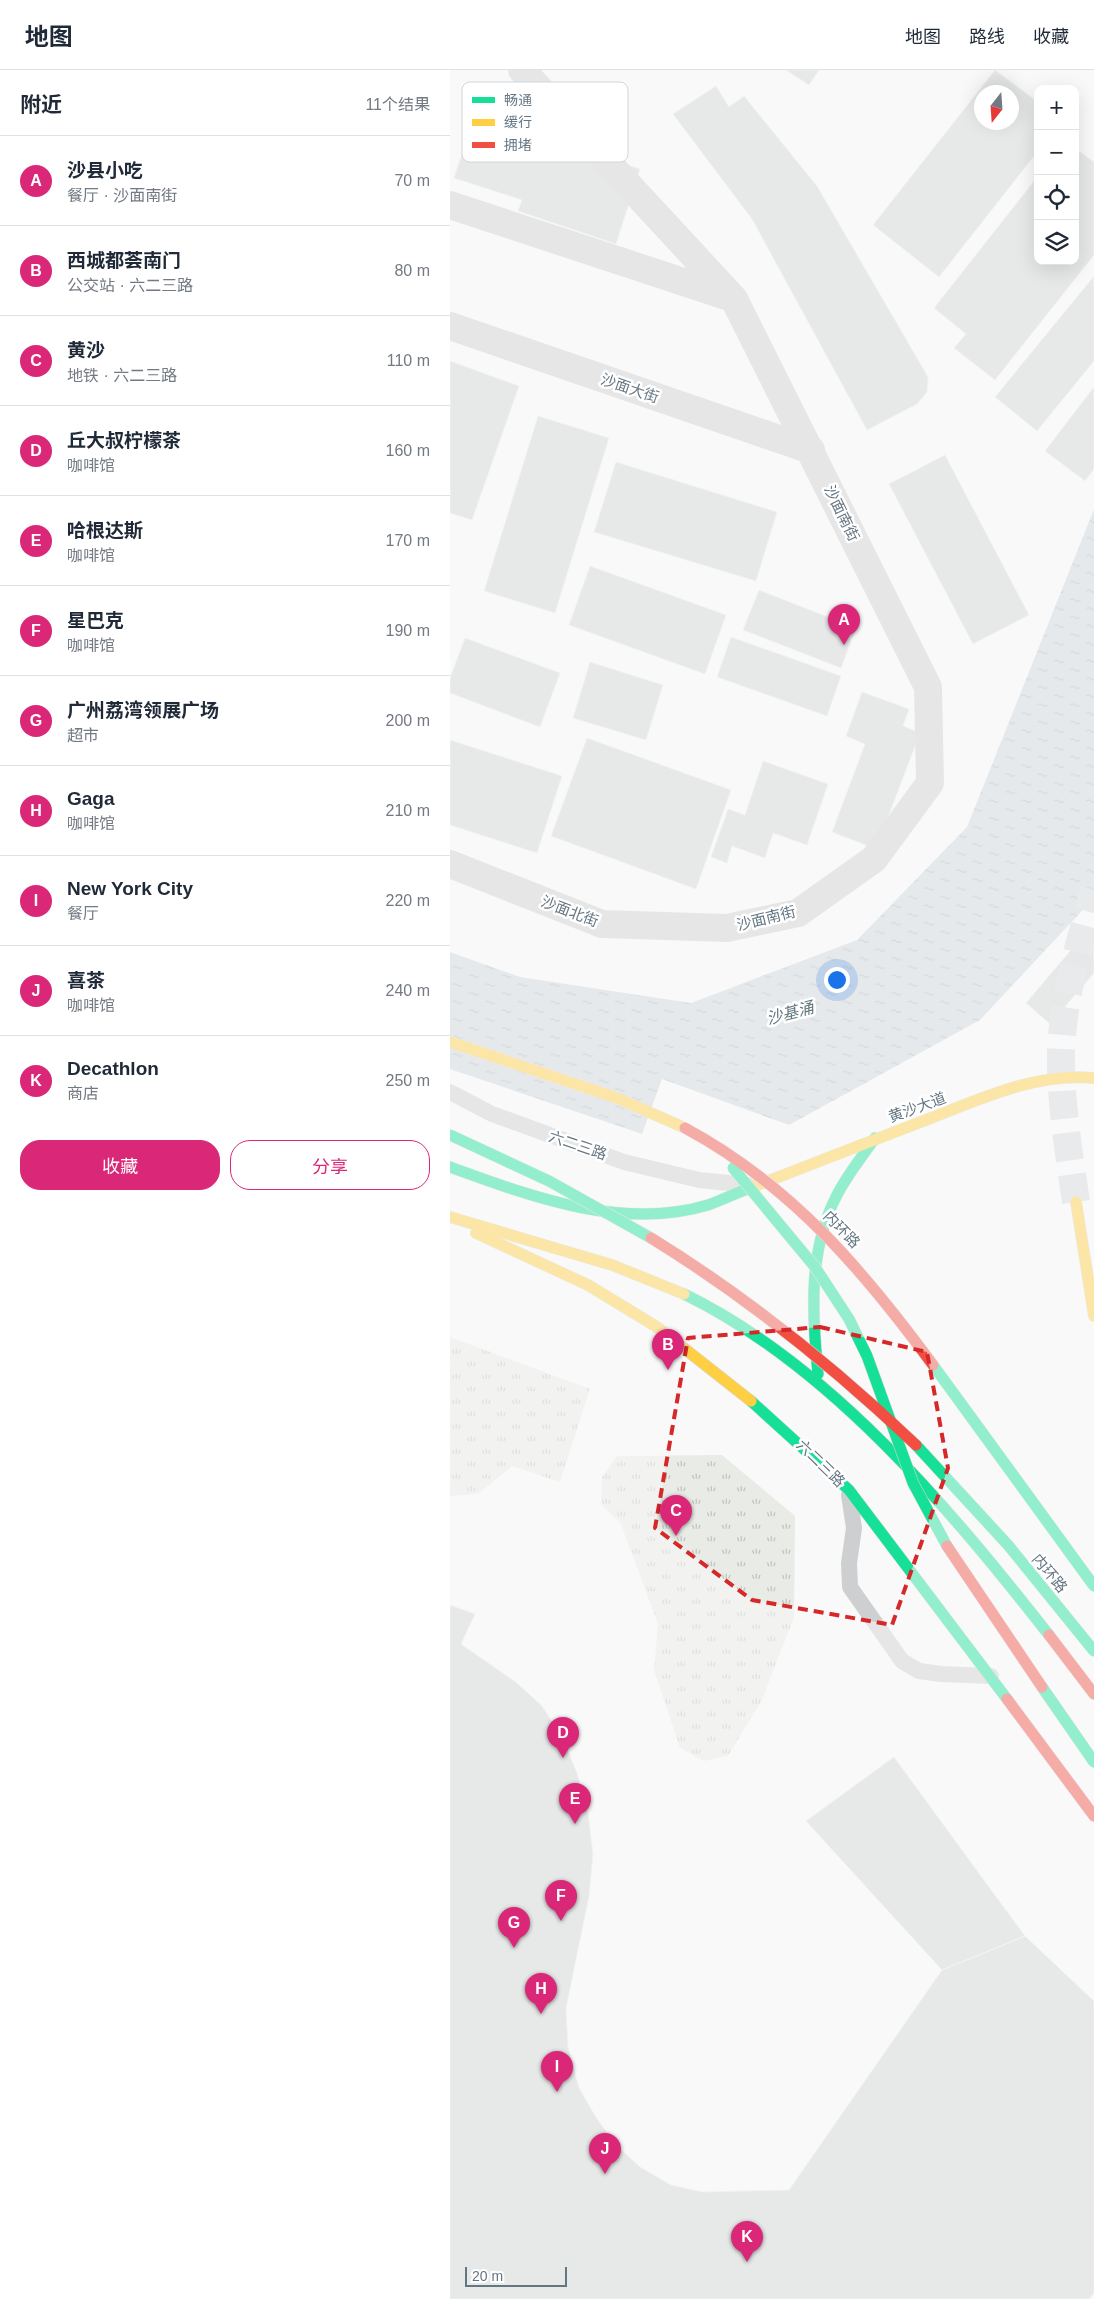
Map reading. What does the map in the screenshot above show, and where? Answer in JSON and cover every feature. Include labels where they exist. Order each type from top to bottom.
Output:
[{"type":"main road","name":"内环路","points":[[450,1042],[608,1095],[665,1118],[709,1140],[792,1200],[852,1261],[901,1322],[1094,1586]]},
{"type":"main road","name":"黄沙大道","points":[[755,1186],[875,1138],[995,1094],[1046,1080],[1090,1072]]},
{"type":"main road","name":"内环路","points":[[450,1135],[560,1187],[632,1226],[706,1272],[818,1357],[878,1409],[943,1474],[1028,1569],[1094,1651]]},
{"type":"main road","points":[[819,1386],[813,1288],[820,1239],[836,1197],[875,1138]]},
{"type":"main road","points":[[709,1140],[793,1239],[829,1286],[849,1319],[866,1356],[913,1483],[952,1558],[1094,1762]]},
{"type":"main road","points":[[450,1167],[528,1195],[590,1210],[623,1214],[690,1209],[755,1186]]},
{"type":"main road","points":[[1076,1202],[1094,1316]]},
{"type":"main road","points":[[450,1219],[597,1261],[682,1293],[727,1317],[786,1359],[891,1450],[930,1491],[995,1567],[1094,1694]]},
{"type":"main road","name":"六二三路","points":[[450,1219],[588,1285],[657,1327],[735,1386],[782,1427],[849,1490],[902,1556],[1094,1816]]},
{"type":"street","name":"沙面南街","points":[[522,70],[533,82]]},
{"type":"street","name":"沙面南街","points":[[607,162],[734,299],[928,687],[930,783],[874,859],[798,913],[727,928]]},
{"type":"street","points":[[450,205],[734,299]]},
{"type":"street","name":"沙面大街","points":[[450,326],[811,450]]},
{"type":"street","name":"沙面北街","points":[[450,864],[602,924],[727,928]]},
{"type":"lane","name":"六二三路","points":[[450,1092],[492,1114],[624,1162],[699,1180],[755,1186]]},
{"type":"lane","points":[[849,1490],[854,1528],[849,1563],[850,1587],[902,1661],[919,1671],[991,1676]]},
{"type":"highlighted area","points":[[820,1327],[927,1352],[948,1468],[892,1625],[752,1600],[655,1528],[688,1338]]},
{"type":"green space","points":[[450,1337],[590,1389],[560,1482],[512,1466],[478,1494],[450,1496]]},
{"type":"green space","points":[[722,1455],[795,1516],[794,1617],[762,1700],[728,1756],[704,1761],[680,1748],[654,1670],[658,1624],[620,1522],[601,1505],[602,1477],[617,1456]]},
{"type":"water","name":"沙基涌","points":[[1094,509],[1094,898],[980,1020],[789,1125],[662,1079],[642,1134],[450,1069],[450,952],[520,977],[691,1003],[857,940],[967,827]]},
{"type":"building","points":[[786,70],[819,70],[809,85]]},
{"type":"building","points":[[995,70],[1015,85],[983,85]]},
{"type":"building","points":[[716,86],[729,107],[744,96],[817,186],[928,377],[927,392],[917,404],[867,430],[752,219],[673,114]]},
{"type":"building","points":[[1019,88],[1034,99],[1034,156],[939,277],[873,225],[974,97],[974,130],[1019,130]]},
{"type":"building","points":[[1079,151],[1094,162],[1094,255],[995,380],[954,348],[966,334],[934,308],[1034,181],[1034,265],[1079,265]]},
{"type":"building","points":[[462,154],[462,162],[619,162],[640,169],[616,244],[518,211],[522,200],[454,178]]},
{"type":"building","points":[[1094,276],[1094,361],[1037,431],[995,397]]},
{"type":"building","points":[[450,361],[519,386],[472,520],[450,513]]},
{"type":"building","points":[[1094,387],[1094,469],[1085,481],[1045,451]]},
{"type":"building","points":[[538,416],[609,438],[555,613],[484,591]]},
{"type":"building","points":[[945,455],[1029,615],[973,644],[889,484]]},
{"type":"building","points":[[616,462],[777,512],[756,581],[594,532]]},
{"type":"building","points":[[590,566],[726,615],[705,674],[569,625]]},
{"type":"building","points":[[759,590],[856,628],[841,668],[743,630]]},
{"type":"building","points":[[731,637],[841,676],[827,716],[717,677]]},
{"type":"building","points":[[465,638],[560,673],[540,727],[450,693],[450,678]]},
{"type":"building","points":[[590,662],[663,685],[646,740],[573,718]]},
{"type":"building","points":[[862,692],[909,709],[903,726],[920,733],[876,849],[832,832],[865,744],[846,736]]},
{"type":"building","points":[[587,738],[731,790],[696,889],[551,836]]},
{"type":"building","points":[[450,740],[562,776],[537,853],[450,825]]},
{"type":"building","points":[[763,761],[828,784],[807,845],[773,833],[765,858],[732,846],[727,863],[711,857],[728,809],[745,815]]},
{"type":"building","points":[[1082,937],[1094,947],[1094,973],[1050,1024],[1026,1003]]},
{"type":"building","points":[[450,1605],[475,1614],[461,1644],[517,1683],[542,1706],[562,1737],[577,1773],[588,1813],[593,1854],[589,1896],[566,2008],[568,2047],[579,2088],[597,2119],[618,2147],[640,2167],[671,2185],[703,2192],[789,2190],[942,1970],[1025,1936],[1094,2001],[1094,2293],[1089,2299],[450,2299]]},
{"type":"building","points":[[894,1757],[1025,1936],[942,1970],[806,1821]]},
{"type":"tunnel","points":[[1076,1202],[1063,1108],[1061,1070],[1062,1031],[1078,950],[1094,890]]},
{"type":"traffic: fast","points":[[450,1135],[549,1181],[651,1238]]},
{"type":"traffic: fast","points":[[818,1374],[814,1328],[814,1283],[821,1238],[837,1195],[875,1138]]},
{"type":"traffic: fast","points":[[450,1167],[544,1199],[576,1207],[609,1212],[642,1214],[675,1212],[708,1205],[750,1188]]},
{"type":"traffic: fast","points":[[733,1168],[815,1267],[849,1319],[867,1356],[913,1483],[947,1546]]},
{"type":"traffic: fast","points":[[684,1294],[738,1324],[789,1360],[838,1400],[929,1490],[1049,1635]]},
{"type":"traffic: fast","points":[[933,1365],[1094,1586]]},
{"type":"traffic: fast","points":[[751,1401],[849,1490],[1007,1699]]},
{"type":"traffic: fast","points":[[916,1445],[1008,1545],[1094,1651]]},
{"type":"traffic: fast","points":[[1042,1687],[1094,1762]]},
{"type":"traffic: slow","points":[[450,1042],[617,1098],[685,1128]]},
{"type":"traffic: slow","points":[[750,1188],[1004,1090],[1026,1084],[1071,1077],[1094,1078]]},
{"type":"traffic: slow","points":[[1076,1202],[1094,1316]]},
{"type":"traffic: slow","points":[[450,1217],[612,1265],[684,1294]]},
{"type":"traffic: slow","points":[[476,1233],[588,1285],[657,1327],[751,1401]]},
{"type":"traffic: jam","points":[[685,1128],[759,1176],[792,1203],[852,1263],[933,1365]]},
{"type":"traffic: jam","points":[[651,1238],[721,1284],[789,1334],[854,1388],[916,1445]]},
{"type":"traffic: jam","points":[[947,1546],[1042,1687]]},
{"type":"traffic: jam","points":[[1049,1635],[1094,1694]]},
{"type":"traffic: jam","points":[[1007,1699],[1094,1816]]},
{"type":"place","name":"沙县小吃","points":[[844,645]]},
{"type":"place","name":"西城都荟南门","points":[[668,1370]]},
{"type":"place","name":"黄沙","points":[[676,1536]]},
{"type":"place","name":"丘大叔柠檬茶","points":[[563,1758]]},
{"type":"place","name":"哈根达斯","points":[[575,1824]]},
{"type":"place","name":"星巴克","points":[[561,1921]]},
{"type":"place","name":"广州荔湾领展广场","points":[[514,1948]]},
{"type":"place","name":"Gaga","points":[[541,2014]]},
{"type":"place","name":"New York City","points":[[557,2092]]},
{"type":"place","name":"喜茶","points":[[605,2174]]},
{"type":"place","name":"Decathlon","points":[[747,2262]]}]
